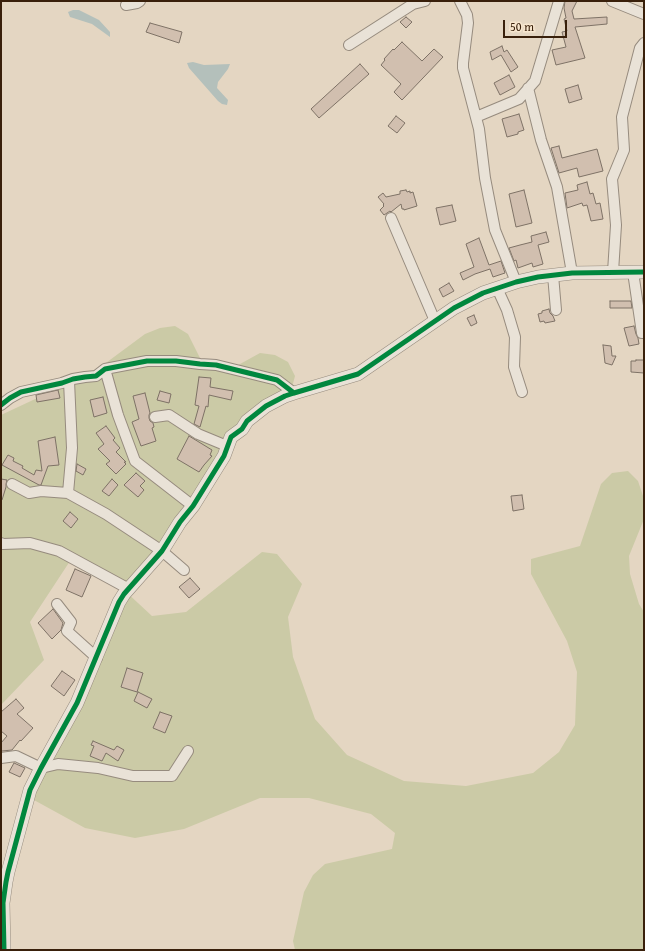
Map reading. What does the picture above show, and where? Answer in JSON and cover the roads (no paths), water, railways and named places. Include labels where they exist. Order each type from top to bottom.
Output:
[{"type":"street","points":[[126,5],[140,1]]},
{"type":"street","points":[[349,45],[413,4],[425,1]]},
{"type":"street","points":[[460,1],[467,15],[468,23],[462,63],[479,129],[495,230],[516,282]]},
{"type":"street","points":[[476,117],[519,99],[535,81],[558,1]]},
{"type":"street","points":[[612,1],[644,14]]},
{"type":"street","points":[[613,272],[616,225],[612,179],[624,150],[622,117],[640,48],[644,43]]},
{"type":"street","points":[[528,88],[541,140],[557,187],[572,273]]},
{"type":"street","points":[[391,218],[435,321]]},
{"type":"street","points":[[4,950],[3,903],[8,872],[30,790],[78,703],[119,602],[124,594],[162,551],[180,522],[193,506],[224,456],[231,437],[242,429],[247,421],[266,406],[285,396],[358,374],[454,308],[484,293],[516,282],[538,277],[572,273],[638,272],[642,333],[644,333]]},
{"type":"street","points":[[553,275],[556,310]]},
{"type":"street","points":[[497,288],[515,337],[514,367],[522,392]]},
{"type":"street","points":[[1,405],[21,392],[85,377],[96,376],[105,369],[147,361],[176,361],[216,365],[277,380],[294,393]]},
{"type":"street","points":[[105,369],[118,415],[135,460],[193,506]]},
{"type":"street","points":[[68,493],[72,448],[69,381]]},
{"type":"street","points":[[155,417],[169,415],[198,434],[227,446]]},
{"type":"street","points":[[12,484],[29,493],[41,491],[68,493],[106,514],[162,551],[184,570]]},
{"type":"street","points":[[1,543],[30,543],[58,551],[129,589]]},
{"type":"street","points":[[57,604],[71,622],[67,631],[97,658]]},
{"type":"street","points":[[1,758],[16,756],[41,768],[58,764],[98,768],[133,776],[172,776],[188,751]]}]
